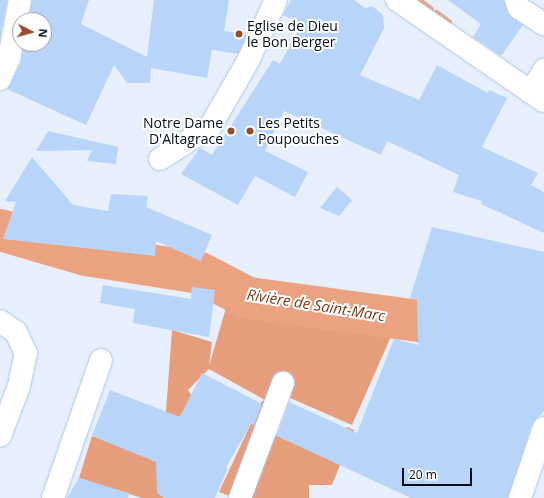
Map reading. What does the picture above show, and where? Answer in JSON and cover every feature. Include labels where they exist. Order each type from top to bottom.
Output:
[{"type":"street","points":[[0,79],[9,58],[20,0]]},
{"type":"street","points":[[160,160],[210,127],[248,61],[276,0]]},
{"type":"street","points":[[397,0],[538,96],[544,70]]},
{"type":"street","points":[[516,0],[519,8],[544,24]]},
{"type":"street","points":[[0,321],[16,332],[26,353],[19,386],[0,436]]},
{"type":"street","points":[[53,498],[101,360]]},
{"type":"street","points":[[240,498],[283,384]]},
{"type":"street","points":[[520,498],[544,428]]},
{"type":"shaded area","points":[[230,294],[247,303],[397,323],[352,425],[288,397],[235,498],[219,492],[261,402],[265,400],[209,369],[188,390],[192,396],[179,418],[233,449],[228,464],[174,442],[157,492],[164,498],[142,498],[79,478],[92,436],[149,454],[166,411],[172,330],[212,342],[209,366]]},
{"type":"shaded area","points":[[347,427],[354,430],[332,485],[309,485],[309,498],[251,498],[273,434],[328,459]]},
{"type":"building","points":[[0,0],[7,0],[0,38]]},
{"type":"building","points":[[32,0],[89,0],[81,24],[147,57],[154,0],[229,0],[224,31],[247,34],[238,54],[212,50],[207,78],[151,68],[150,83],[127,83],[114,65],[86,125],[7,89],[21,63],[23,52],[52,52],[52,12],[30,12]]},
{"type":"building","points":[[291,0],[354,0],[365,8],[372,6],[383,15],[384,28],[360,75],[419,100],[437,65],[488,93],[489,90],[507,98],[482,147],[538,173],[531,185],[544,192],[544,233],[481,204],[482,201],[453,192],[459,175],[387,141],[381,155],[284,111],[265,151],[308,172],[295,197],[255,176],[238,205],[181,174],[200,148],[212,155],[273,60],[280,64],[301,24],[283,15]]},
{"type":"building","points":[[448,0],[504,0],[508,13],[523,25],[501,56],[473,37],[481,24]]},
{"type":"building","points":[[48,131],[118,147],[116,164],[87,161],[92,150],[36,151]]},
{"type":"building","points":[[32,157],[73,205],[108,211],[111,194],[148,196],[146,207],[212,235],[201,261],[156,241],[155,256],[3,239],[16,202],[5,201]]},
{"type":"building","points":[[337,187],[352,200],[339,216],[320,208]]},
{"type":"building","points":[[432,227],[544,252],[544,411],[532,424],[508,498],[411,498],[277,436],[289,402],[357,433],[394,339],[418,345],[417,300],[410,298]]},
{"type":"building","points":[[103,285],[191,299],[192,287],[215,290],[209,337],[133,323],[135,309],[100,303]]},
{"type":"building","points":[[202,373],[262,404],[254,425],[251,424],[226,467],[228,468],[215,498],[164,498],[157,493],[156,462],[92,436],[110,390],[180,417]]},
{"type":"building","points":[[79,478],[129,493],[128,498],[67,498]]},
{"type":"waterway","points":[[418,0],[430,9]]},
{"type":"waterway","points":[[436,13],[448,22]]},
{"type":"waterway","name":"Rivière de Saint-Marc","points":[[0,230],[86,255],[200,273],[248,298],[544,338]]},
{"type":"place","name":"Eglise de Dieu le Bon Berger","points":[[239,34]]},
{"type":"place","name":"Notre Dame D'Altagrace","points":[[231,131]]},
{"type":"place","name":"Les Petits Poupouches","points":[[250,131]]}]
